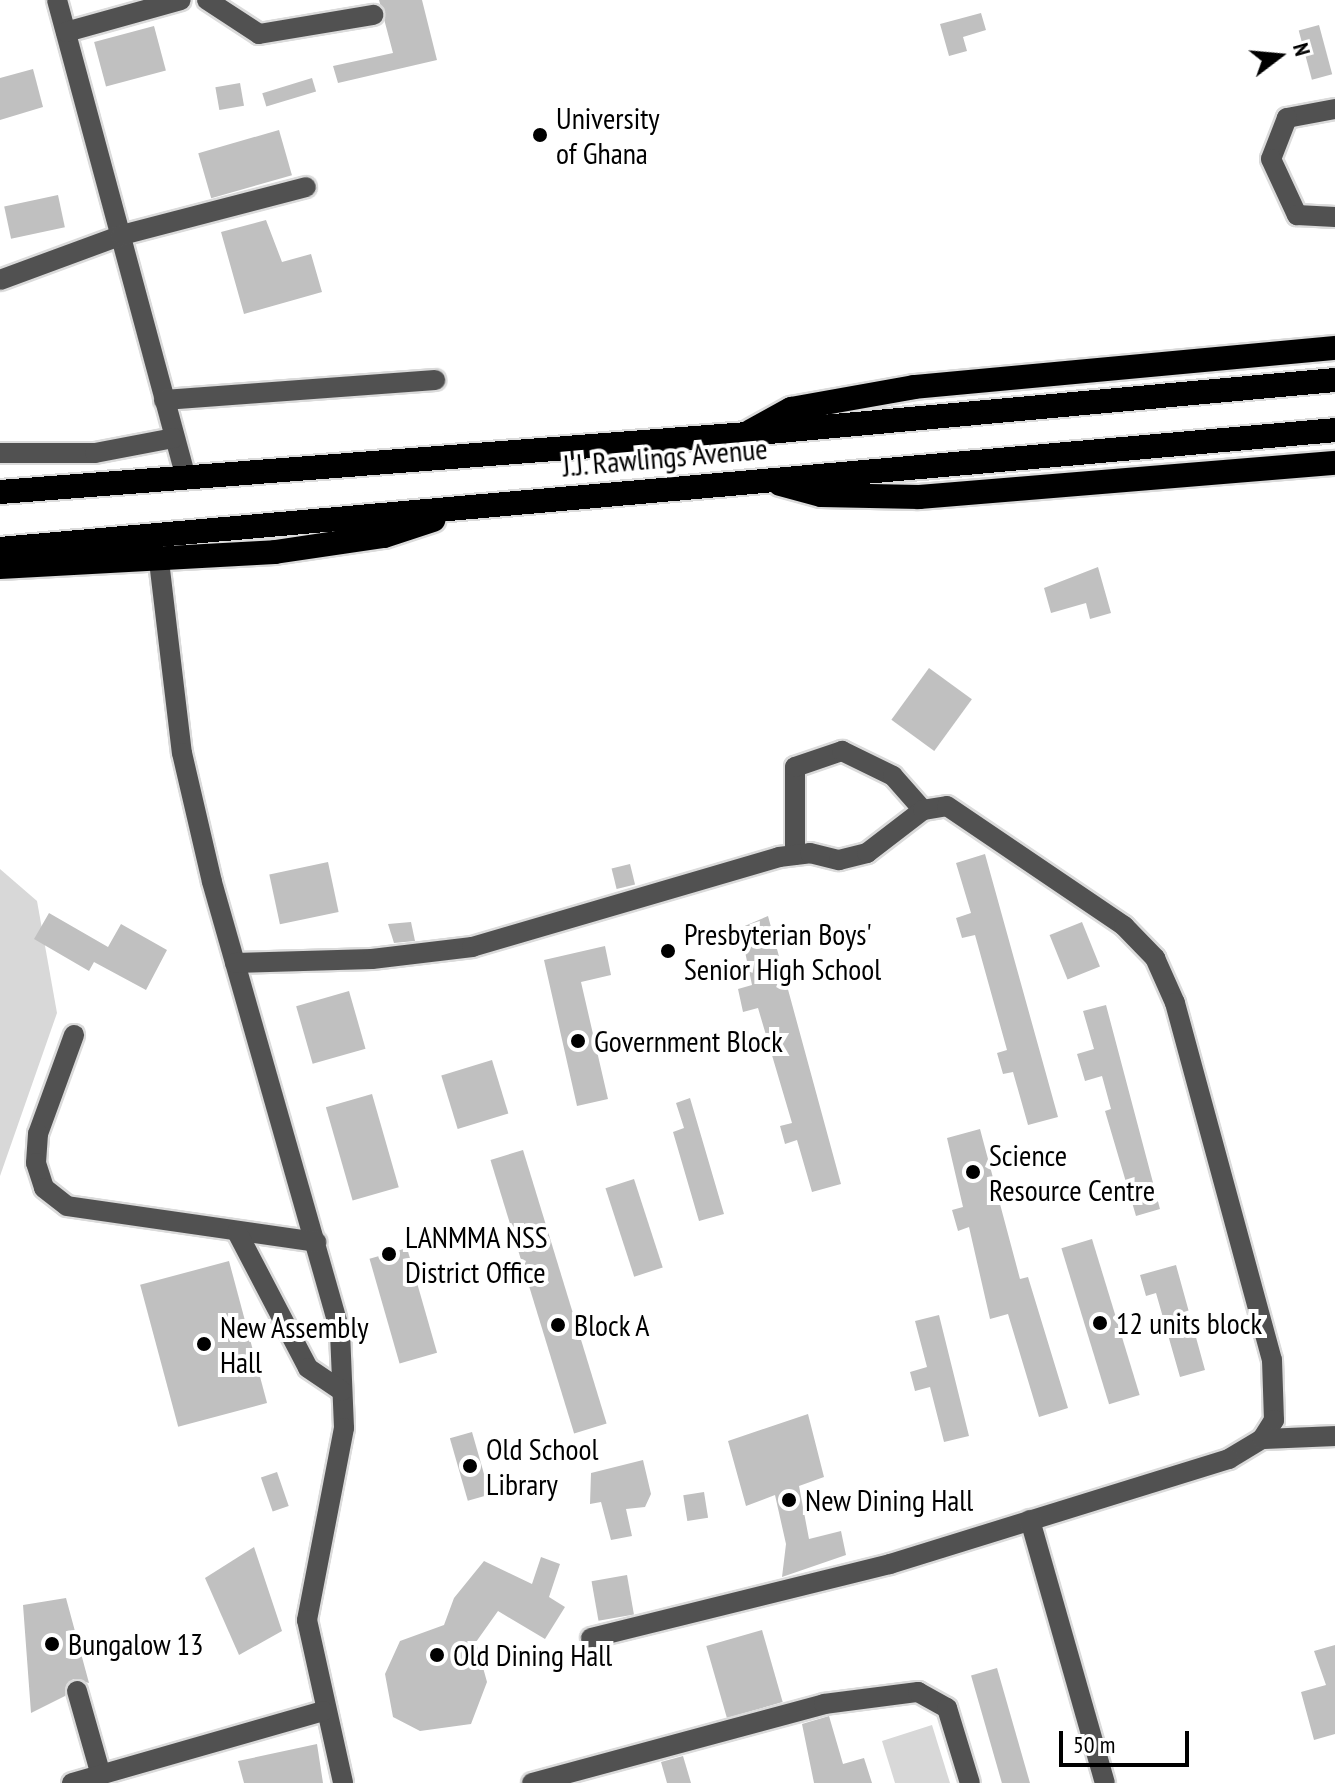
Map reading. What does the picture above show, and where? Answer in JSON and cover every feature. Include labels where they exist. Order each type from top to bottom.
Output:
[{"type":"highway","points":[[747,434],[791,409],[914,387],[1335,348]]},
{"type":"highway","name":"J.J. Rawlings Avenue","points":[[0,492],[185,475],[747,434],[1039,404],[1335,380]]},
{"type":"highway","name":"J.J. Rawlings Avenue","points":[[0,549],[1335,430]]},
{"type":"highway","points":[[771,480],[821,495],[919,497],[1335,463]]},
{"type":"highway","points":[[0,567],[159,561],[384,536],[459,509]]},
{"type":"street","points":[[57,0],[185,475]]},
{"type":"street","points":[[66,32],[179,0]]},
{"type":"street","points":[[207,0],[259,34],[373,15]]},
{"type":"street","points":[[1335,109],[1287,118],[1271,159],[1297,215],[1335,217]]},
{"type":"street","points":[[0,280],[122,235],[306,187]]},
{"type":"street","points":[[164,400],[435,380]]},
{"type":"street","points":[[0,453],[95,453],[174,438]]},
{"type":"street","points":[[159,561],[182,753],[235,963],[340,1332],[344,1428],[307,1620],[323,1711],[343,1783]]},
{"type":"street","points":[[795,855],[795,767],[842,751],[893,776],[923,810]]},
{"type":"street","points":[[235,963],[372,959],[472,947],[795,855],[839,860],[867,853],[923,810],[947,806],[1124,926],[1155,958],[1175,1003],[1272,1360],[1274,1420],[1262,1439],[1229,1459],[1030,1520],[786,1592],[591,1638]]},
{"type":"street","points":[[74,1035],[38,1134],[36,1163],[44,1188],[67,1206],[316,1242]]},
{"type":"street","points":[[237,1232],[308,1368],[342,1391]]},
{"type":"street","points":[[1262,1439],[1335,1436]]},
{"type":"street","points":[[1030,1520],[1105,1783]]},
{"type":"street","points":[[77,1691],[101,1775]]},
{"type":"street","points":[[532,1783],[824,1704],[918,1692],[947,1708],[970,1783]]},
{"type":"street","points":[[72,1783],[323,1711]]},
{"type":"shaded area","points":[[0,869],[37,901],[57,1013],[0,1176]]},
{"type":"shaded area","points":[[932,1725],[950,1783],[895,1783],[882,1741]]},
{"type":"building","points":[[379,0],[422,0],[437,60],[338,83],[333,66],[393,53]]},
{"type":"building","points":[[981,13],[986,30],[963,37],[967,51],[949,56],[940,24]]},
{"type":"building","points":[[1319,25],[1332,74],[1312,80],[1299,30]]},
{"type":"building","points":[[154,26],[166,70],[106,86],[94,42]]},
{"type":"building","points":[[33,69],[43,107],[0,120],[0,78]]},
{"type":"building","points":[[312,78],[316,91],[266,107],[262,93]]},
{"type":"building","points":[[240,83],[244,106],[219,110],[215,87]]},
{"type":"building","points":[[279,130],[292,175],[211,198],[198,153]]},
{"type":"building","points":[[58,195],[65,227],[11,239],[4,206]]},
{"type":"building","points":[[266,220],[282,262],[311,254],[322,292],[244,314],[221,232]]},
{"type":"building","points":[[1098,567],[1111,613],[1090,619],[1086,603],[1051,613],[1044,588]]},
{"type":"building","points":[[929,668],[972,699],[934,751],[891,720]]},
{"type":"building","points":[[985,854],[1058,1117],[1028,1125],[1013,1072],[1003,1074],[997,1053],[1007,1050],[975,935],[962,938],[956,918],[971,913],[956,863]]},
{"type":"building","points":[[328,862],[339,912],[280,924],[269,874]]},
{"type":"building","points":[[630,864],[635,884],[617,889],[612,869]]},
{"type":"building","points":[[49,913],[108,947],[121,924],[167,950],[146,990],[94,962],[89,971],[34,939]]},
{"type":"building","points":[[768,916],[841,1184],[812,1192],[797,1140],[785,1144],[780,1126],[792,1123],[758,1008],[743,1012],[738,989],[752,985],[740,928]]},
{"type":"building","points":[[411,922],[415,941],[394,943],[388,924]]},
{"type":"building","points":[[1082,922],[1100,967],[1068,980],[1050,935]]},
{"type":"building","name":"Government Block","points":[[605,946],[611,975],[581,982],[608,1099],[577,1106],[544,960]]},
{"type":"building","points":[[349,991],[366,1049],[313,1064],[296,1006]]},
{"type":"building","points":[[1106,1005],[1160,1209],[1136,1216],[1105,1111],[1111,1109],[1102,1076],[1085,1081],[1077,1054],[1094,1049],[1083,1011]]},
{"type":"building","points":[[492,1060],[508,1114],[458,1129],[441,1075]]},
{"type":"building","points":[[372,1094],[399,1187],[353,1200],[326,1107]]},
{"type":"building","points":[[690,1098],[724,1214],[699,1221],[673,1132],[684,1128],[676,1103]]},
{"type":"building","points":[[980,1129],[1020,1279],[1028,1277],[1068,1408],[1039,1417],[1008,1314],[990,1319],[969,1227],[958,1231],[952,1210],[963,1207],[947,1138]]},
{"type":"building","name":"Block A","points":[[523,1150],[607,1424],[574,1433],[490,1160]]},
{"type":"building","points":[[634,1179],[663,1267],[634,1277],[605,1188]]},
{"type":"building","name":"12 units block","points":[[1092,1239],[1140,1395],[1109,1404],[1061,1248]]},
{"type":"building","points":[[407,1248],[437,1353],[400,1364],[370,1259]]},
{"type":"building","name":"New Assembly Hall","points":[[229,1261],[267,1403],[178,1427],[140,1285]]},
{"type":"building","points":[[1176,1265],[1205,1370],[1180,1377],[1156,1293],[1146,1296],[1140,1275]]},
{"type":"building","points":[[939,1315],[969,1436],[944,1442],[930,1387],[915,1391],[910,1372],[927,1367],[915,1321]]},
{"type":"building","name":"New Dining Hall","points":[[808,1414],[824,1477],[799,1486],[809,1539],[841,1531],[846,1555],[782,1577],[786,1544],[775,1495],[746,1506],[728,1441]]},
{"type":"building","name":"Old School Library","points":[[472,1432],[490,1494],[468,1501],[450,1438]]},
{"type":"building","points":[[643,1460],[651,1494],[645,1507],[626,1509],[632,1536],[611,1540],[601,1502],[590,1504],[591,1473]]},
{"type":"building","points":[[277,1472],[289,1506],[273,1512],[261,1478]]},
{"type":"building","points":[[704,1492],[708,1518],[687,1521],[683,1495]]},
{"type":"building","points":[[254,1547],[282,1631],[239,1655],[205,1578]]},
{"type":"building","name":"Old Dining Hall","points":[[541,1557],[560,1564],[549,1597],[565,1607],[545,1639],[498,1611],[476,1642],[487,1682],[471,1724],[420,1731],[393,1717],[385,1674],[400,1641],[444,1625],[454,1598],[484,1561],[532,1584]]},
{"type":"building","points":[[627,1575],[634,1614],[598,1621],[592,1581]]},
{"type":"building","name":"Bungalow 13","points":[[66,1598],[89,1683],[73,1679],[65,1696],[31,1713],[23,1605]]},
{"type":"building","points":[[762,1630],[783,1702],[727,1718],[706,1646]]},
{"type":"building","points":[[1335,1645],[1335,1734],[1314,1740],[1301,1692],[1326,1685],[1314,1651]]},
{"type":"building","points":[[997,1668],[1030,1783],[1002,1783],[971,1675]]},
{"type":"building","points":[[829,1716],[843,1764],[864,1758],[872,1783],[814,1783],[802,1724]]},
{"type":"building","points":[[317,1744],[323,1783],[244,1783],[238,1761]]},
{"type":"building","points":[[683,1756],[691,1783],[667,1783],[661,1762]]},
{"type":"place","name":"University of Ghana","points":[[540,135]]},
{"type":"place","name":"Presbyterian Boys' Senior High School","points":[[668,951]]},
{"type":"place","name":"Government Block","points":[[578,1041]]},
{"type":"place","name":"Science Resource Centre","points":[[973,1172]]},
{"type":"place","name":"LANMMA NSS District Office","points":[[389,1254]]},
{"type":"place","name":"12 units block","points":[[1100,1323]]},
{"type":"place","name":"Block A","points":[[558,1325]]},
{"type":"place","name":"New Assembly Hall","points":[[204,1344]]},
{"type":"place","name":"Old School Library","points":[[470,1466]]},
{"type":"place","name":"New Dining Hall","points":[[789,1500]]},
{"type":"place","name":"Bungalow 13","points":[[52,1644]]},
{"type":"place","name":"Old Dining Hall","points":[[437,1655]]}]
